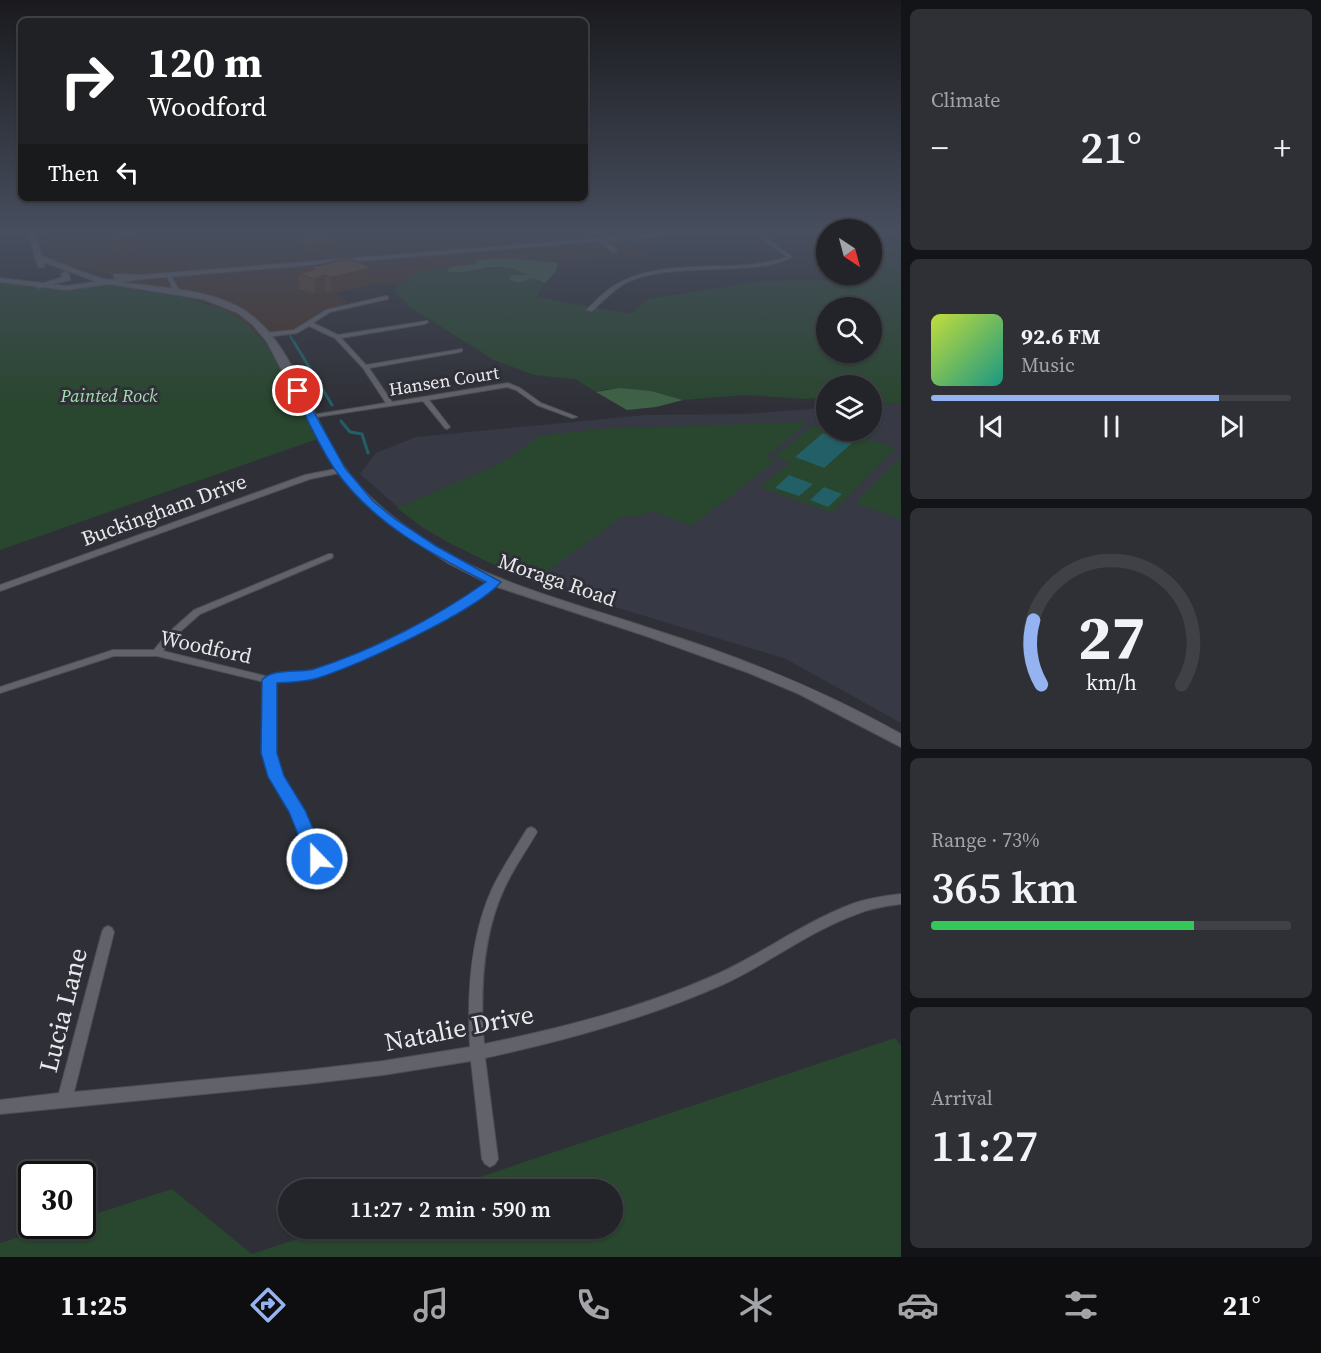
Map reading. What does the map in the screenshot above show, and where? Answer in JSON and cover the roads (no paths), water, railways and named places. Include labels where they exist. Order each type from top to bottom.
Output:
[{"type":"main road","name":"Moraga Road","points":[[136,289],[220,307],[248,324],[278,356]]},
{"type":"main road","name":"Moraga Road","points":[[147,289],[178,293],[226,305],[256,322],[278,356],[340,470],[369,503],[391,522],[458,564],[495,582],[775,677],[828,701],[901,741]]},
{"type":"street","points":[[176,289],[178,293]]},
{"type":"street","points":[[590,310],[614,289]]},
{"type":"street","points":[[266,335],[296,332],[328,311],[386,298]]},
{"type":"street","points":[[337,337],[425,322]]},
{"type":"street","points":[[310,324],[337,337],[365,368],[390,404]]},
{"type":"street","points":[[365,368],[460,350]]},
{"type":"street","name":"Hansen Court","points":[[312,417],[508,385],[518,388],[539,404],[574,417]]},
{"type":"street","points":[[424,398],[447,427]]},
{"type":"street","name":"Buckingham Drive","points":[[0,588],[308,477],[340,470]]},
{"type":"street","points":[[157,653],[170,636],[197,612],[329,556]]},
{"type":"street","name":"Woodford","points":[[0,690],[113,653],[157,653],[269,680],[314,674],[367,654],[465,603],[495,582]]},
{"type":"street","points":[[269,680],[269,753],[276,777],[297,810],[317,859]]},
{"type":"street","points":[[490,1159],[477,1054],[477,961],[497,890],[531,832]]},
{"type":"street","name":"Natalie Drive","points":[[0,1107],[288,1079],[477,1054],[608,1020],[731,975],[849,909],[880,900],[901,899]]},
{"type":"street","name":"Lucia Lane","points":[[65,1099],[108,932]]},
{"type":"water","points":[[816,439],[816,441],[852,443],[824,468],[795,457]]},
{"type":"water","points":[[789,475],[813,484],[799,496],[775,488]]},
{"type":"water","points":[[824,487],[842,494],[828,507],[810,500]]},
{"type":"waterway","points":[[290,336],[295,344]]},
{"type":"waterway","points":[[294,342],[332,405]]},
{"type":"waterway","points":[[341,421],[350,432],[362,434],[368,453]]},
{"type":"park label","name":"Painted Rock","points":[[109,396]]}]
